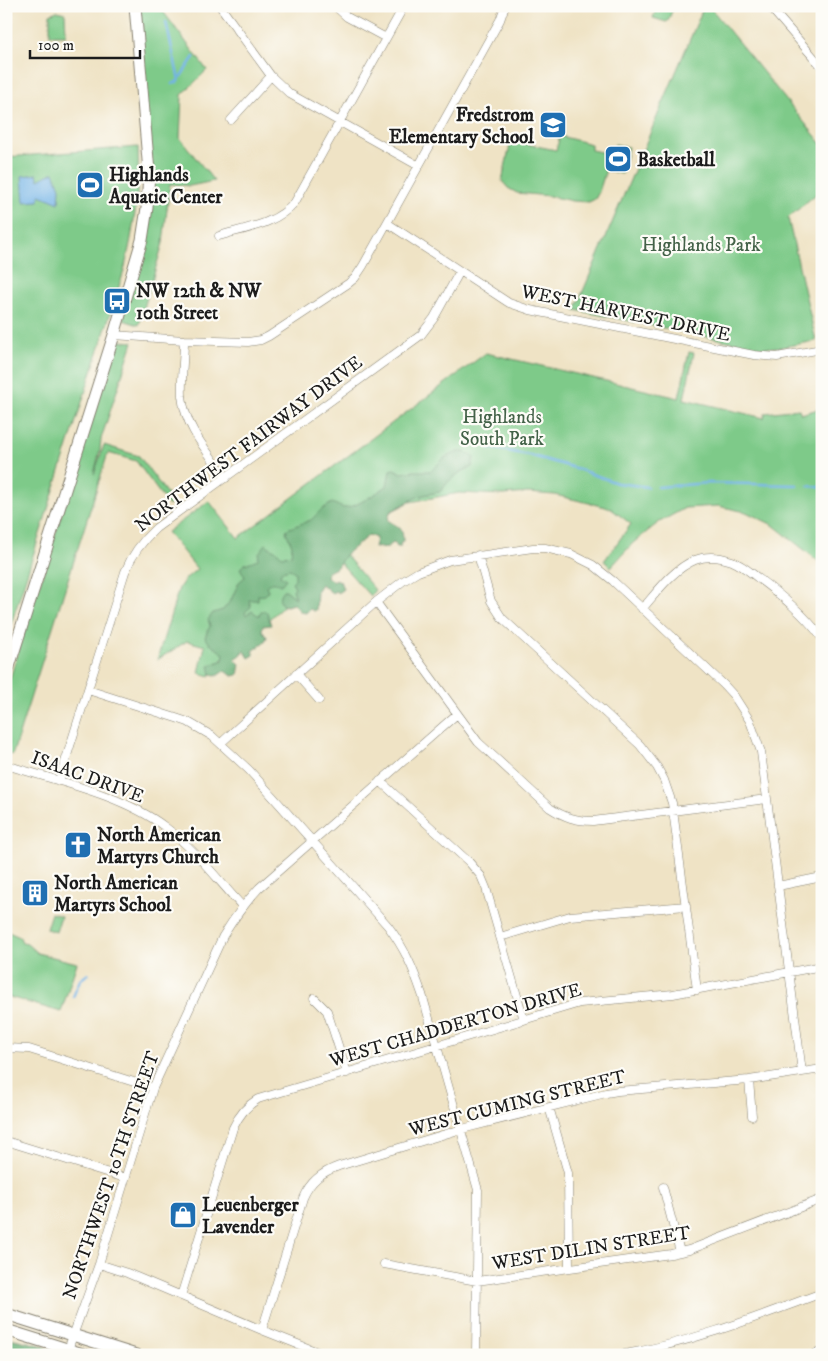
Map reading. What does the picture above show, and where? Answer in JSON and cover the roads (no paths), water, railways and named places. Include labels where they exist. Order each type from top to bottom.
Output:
[{"type":"main road","points":[[6,676],[114,335],[142,240],[148,189],[148,147],[135,6]]},
{"type":"main road","points":[[6,1314],[136,1355]]},
{"type":"main road","points":[[6,1330],[67,1352],[86,1355]]},
{"type":"main road","points":[[817,1355],[822,1353]]},
{"type":"street","points":[[220,6],[271,76],[290,94],[419,166]]},
{"type":"street","points":[[335,6],[348,17],[386,38]]},
{"type":"street","points":[[219,236],[275,219],[290,208],[299,196],[404,6]]},
{"type":"street","points":[[114,335],[184,340],[248,342],[261,340],[355,278],[500,20],[505,6]]},
{"type":"street","points":[[769,6],[822,68]]},
{"type":"street","points":[[232,120],[271,76]]},
{"type":"street","name":"WEST HARVEST DRIVE","points":[[387,223],[509,303],[530,310],[754,355],[777,357],[822,349]]},
{"type":"street","name":"NORTHWEST FAIRWAY DRIVE","points":[[59,781],[124,572],[132,556],[143,541],[156,528],[421,335],[434,318],[460,271]]},
{"type":"street","points":[[184,340],[182,394],[187,419],[226,478]]},
{"type":"street","points":[[221,743],[376,602],[418,572],[450,560],[533,548],[545,548],[571,554],[593,565],[605,574],[724,686],[743,709],[756,736],[761,752],[768,799],[802,1072]]},
{"type":"street","points":[[478,555],[491,601],[497,612],[640,745],[657,767],[664,780],[674,811],[697,990]]},
{"type":"street","points":[[642,609],[682,567],[696,559],[717,557],[741,566],[780,595],[799,610],[822,638]]},
{"type":"street","points":[[376,602],[457,714],[486,749],[550,808],[559,814],[582,821],[594,821],[768,799]]},
{"type":"street","points":[[296,674],[318,700]]},
{"type":"street","points":[[88,690],[188,722],[221,743],[250,770],[388,926],[405,950],[412,964],[437,1046],[478,1190],[476,1355]]},
{"type":"street","name":"NORTHWEST 10TH STREET","points":[[67,1352],[99,1264],[153,1088],[223,936],[242,906],[312,841],[457,714]]},
{"type":"street","name":"ISAAC DRIVE","points":[[6,765],[124,803],[150,816],[193,850],[242,906]]},
{"type":"street","points":[[380,781],[476,869],[486,888],[524,1020]]},
{"type":"street","points":[[778,886],[822,877]]},
{"type":"street","points":[[500,937],[570,916],[686,906]]},
{"type":"street","name":"WEST CHADDERTON DRIVE","points":[[181,1296],[234,1128],[238,1118],[249,1104],[270,1095],[588,1002],[672,994],[822,966]]},
{"type":"street","points":[[314,998],[327,1011],[347,1073]]},
{"type":"street","points":[[6,1048],[29,1049],[153,1088]]},
{"type":"street","name":"WEST CUMING STREET","points":[[262,1330],[303,1198],[316,1179],[325,1172],[339,1166],[462,1129],[618,1090],[749,1080],[822,1069]]},
{"type":"street","points":[[749,1080],[752,1116]]},
{"type":"street","points":[[549,1107],[568,1173],[569,1268]]},
{"type":"street","points":[[6,1141],[126,1178]]},
{"type":"street","points":[[663,1187],[680,1252]]},
{"type":"street","name":"WEST DILIN STREET","points":[[384,1264],[478,1281],[680,1252],[822,1199]]},
{"type":"street","points":[[99,1264],[127,1273],[326,1355]]},
{"type":"street","points":[[620,1355],[659,1348],[736,1325],[822,1293]]},
{"type":"water","points":[[54,172],[60,188],[59,203],[40,195],[39,201],[24,202],[22,176],[37,174],[39,180]]},
{"type":"waterway","points":[[166,22],[179,80]]},
{"type":"waterway","points":[[172,84],[177,82],[194,57]]},
{"type":"waterway","points":[[490,448],[529,455],[575,468],[617,483],[648,487]]},
{"type":"waterway","points":[[658,487],[708,483],[797,485]]},
{"type":"waterway","points":[[808,486],[822,487]]},
{"type":"waterway","points":[[73,997],[80,980],[88,974]]},
{"type":"place","name":"Fredstrom Elementary School","points":[[553,125]]},
{"type":"place","name":"Basketball","points":[[618,159]]},
{"type":"place","name":"Highlands Aquatic Center","points":[[90,185]]},
{"type":"place","name":"NW 12th & NW 10th Street","points":[[117,301]]},
{"type":"place","name":"North American Martyrs Church","points":[[78,845]]},
{"type":"place","name":"North American Martyrs School","points":[[35,893]]},
{"type":"place","name":"Leuenberger Lavender","points":[[183,1215]]},
{"type":"park label","name":"Highlands Park","points":[[701,244]]},
{"type":"park label","name":"Highlands South Park","points":[[502,427]]}]
